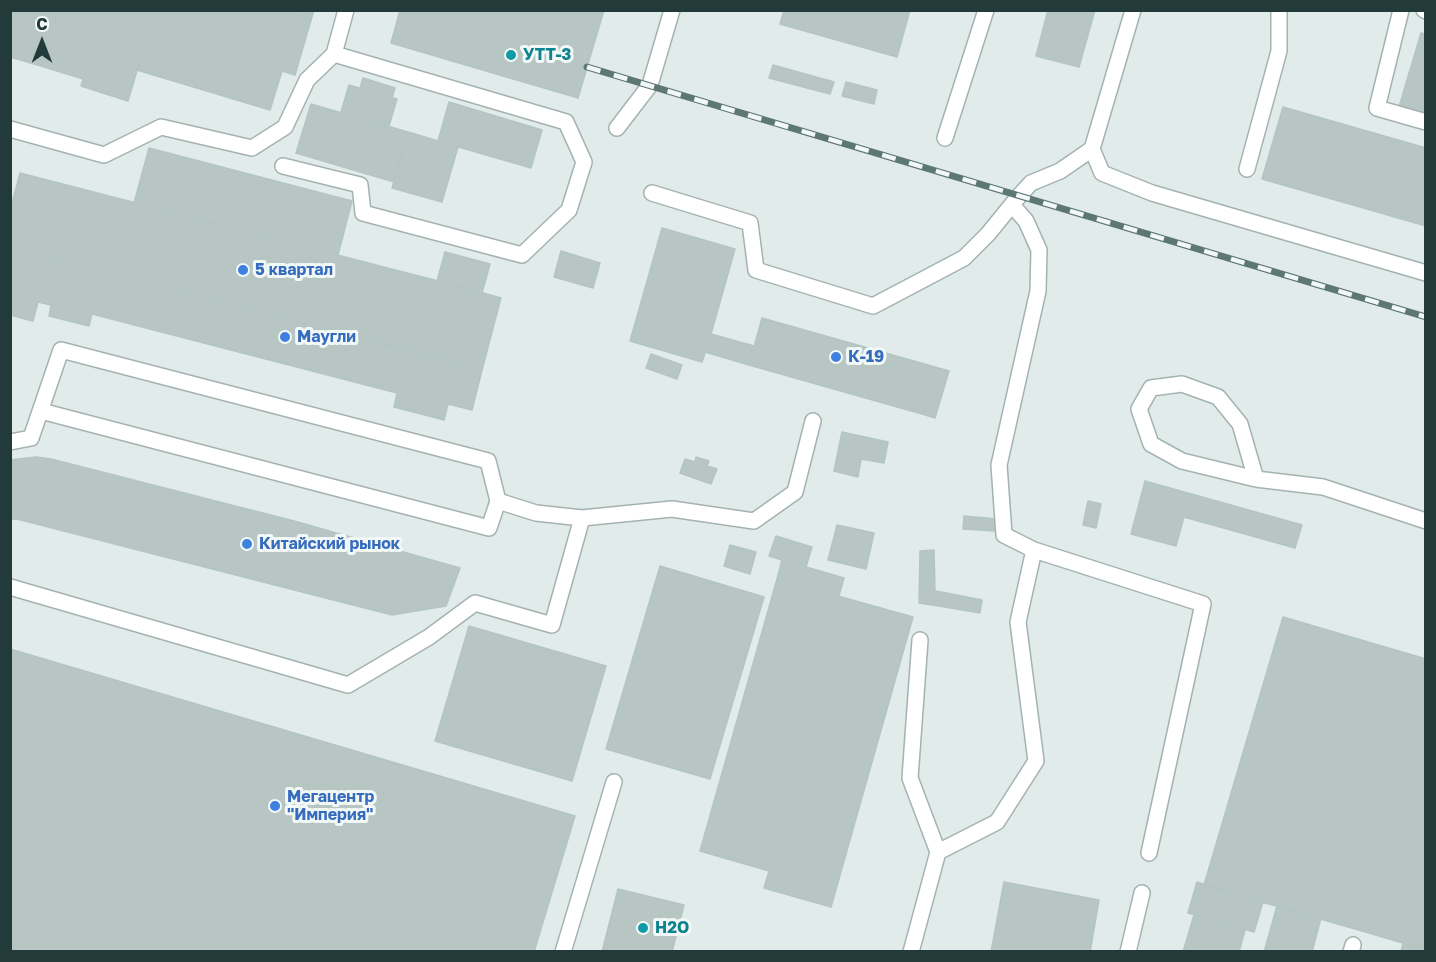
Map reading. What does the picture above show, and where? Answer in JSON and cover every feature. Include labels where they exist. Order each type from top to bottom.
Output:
[{"type":"lane","points":[[10,129],[104,155],[161,127],[252,148],[285,127],[307,80],[334,54],[346,10]]},
{"type":"lane","points":[[616,128],[650,85],[672,10]]},
{"type":"lane","points":[[945,138],[986,10]]},
{"type":"lane","points":[[1133,10],[1092,149],[1102,173],[1152,193],[1425,273]]},
{"type":"lane","points":[[1247,169],[1279,51],[1280,10]]},
{"type":"lane","points":[[1401,10],[1377,108],[1425,122]]},
{"type":"lane","points":[[283,166],[360,186],[363,213],[522,255],[569,210],[584,162],[566,122],[334,54]]},
{"type":"lane","points":[[652,193],[750,223],[756,270],[873,306],[964,258],[988,234],[1031,183],[1060,171],[1092,149]]},
{"type":"lane","points":[[1012,205],[1026,221],[1039,250],[1038,291],[999,465],[1004,535],[1034,550],[1203,604],[1149,853]]},
{"type":"lane","points":[[10,442],[31,438],[61,350],[488,461],[498,501],[489,528],[41,411]]},
{"type":"lane","points":[[1256,479],[1240,424],[1218,397],[1182,384],[1151,388],[1139,409],[1151,444],[1182,461],[1256,479],[1323,488],[1425,521]]},
{"type":"lane","points":[[498,501],[536,513],[582,518],[672,509],[754,521],[795,492],[813,421]]},
{"type":"lane","points":[[10,587],[348,685],[429,637],[475,603],[552,626],[582,518]]},
{"type":"lane","points":[[938,852],[997,822],[1036,761],[1018,622],[1034,550]]},
{"type":"lane","points":[[911,951],[938,852],[910,778],[920,640]]},
{"type":"lane","points":[[563,951],[614,782]]},
{"type":"lane","points":[[1128,951],[1142,893]]},
{"type":"building","points":[[10,10],[58,10],[41,66],[10,57]]},
{"type":"building","points":[[58,10],[104,10],[83,79],[41,66]]},
{"type":"building","points":[[104,10],[155,10],[128,101],[81,86]]},
{"type":"building","points":[[155,10],[279,10],[311,20],[295,75],[282,71],[270,110],[137,70]]},
{"type":"building","points":[[279,10],[314,10],[311,20]]},
{"type":"building","name":"УТТ-3","points":[[400,10],[604,10],[578,98],[391,43]]},
{"type":"building","points":[[784,10],[910,10],[897,57],[780,24]]},
{"type":"building","points":[[1048,10],[1095,10],[1079,67],[1036,56]]},
{"type":"building","points":[[1421,33],[1426,34],[1426,114],[1399,107]]},
{"type":"building","points":[[773,65],[834,82],[830,94],[769,78]]},
{"type":"building","points":[[363,78],[395,88],[392,98],[360,88]]},
{"type":"building","points":[[846,82],[877,90],[874,104],[842,96]]},
{"type":"building","points":[[349,85],[397,99],[389,126],[341,112]]},
{"type":"building","points":[[449,102],[542,130],[531,168],[438,141]]},
{"type":"building","points":[[311,104],[408,132],[394,182],[296,153]]},
{"type":"building","points":[[1283,107],[1426,148],[1426,226],[1262,179]]},
{"type":"building","points":[[408,132],[458,147],[442,202],[392,188]]},
{"type":"building","points":[[149,148],[352,201],[338,255],[134,203]]},
{"type":"building","name":"5 квартал","points":[[20,173],[469,289],[450,361],[50,258],[40,294],[10,287],[10,211]]},
{"type":"building","points":[[662,228],[735,249],[711,334],[638,313]]},
{"type":"building","points":[[561,251],[600,263],[593,288],[554,277]]},
{"type":"building","points":[[445,252],[490,264],[482,293],[437,281]]},
{"type":"building","points":[[50,258],[482,370],[472,410],[448,404],[444,420],[394,407],[397,393],[92,314],[89,326],[49,316],[51,305],[38,302]]},
{"type":"building","points":[[10,287],[40,294],[33,321],[10,315]]},
{"type":"building","points":[[469,289],[501,298],[482,370],[450,361]]},
{"type":"building","points":[[638,313],[711,334],[702,362],[630,341]]},
{"type":"building","points":[[762,318],[935,367],[922,414],[749,365]]},
{"type":"building","points":[[711,334],[754,346],[749,365],[705,352]]},
{"type":"building","points":[[651,354],[682,365],[677,379],[646,368]]},
{"type":"building","points":[[935,367],[949,371],[935,418],[922,414]]},
{"type":"building","points":[[842,432],[888,442],[884,463],[861,459],[858,477],[834,471]]},
{"type":"building","name":"Китайский рынок","points":[[36,457],[294,521],[460,568],[446,606],[392,615],[10,519],[10,460]]},
{"type":"building","points":[[696,457],[709,461],[707,466],[717,469],[711,484],[680,473],[685,459],[695,462]]},
{"type":"building","points":[[1145,481],[1302,525],[1295,548],[1184,517],[1176,546],[1131,534]]},
{"type":"building","points":[[1088,501],[1101,504],[1096,528],[1083,525]]},
{"type":"building","points":[[964,516],[997,519],[996,531],[963,529]]},
{"type":"building","points":[[837,525],[874,533],[866,569],[828,560]]},
{"type":"building","points":[[776,536],[812,547],[806,567],[844,578],[839,596],[777,579],[782,560],[769,556]]},
{"type":"building","points":[[730,545],[756,552],[750,574],[724,566]]},
{"type":"building","points":[[934,550],[935,591],[941,592],[939,606],[919,603],[920,551]]},
{"type":"building","points":[[660,566],[764,597],[710,779],[606,749]]},
{"type":"building","points":[[777,579],[913,617],[831,907],[764,888],[769,871],[700,851]]},
{"type":"building","points":[[941,592],[982,600],[980,613],[939,606]]},
{"type":"building","points":[[1283,617],[1426,659],[1426,867],[1403,943],[1204,885]]},
{"type":"building","points":[[469,626],[606,666],[572,781],[435,741]]},
{"type":"building","name":"Мегацентр \"Империя\"","points":[[10,649],[575,816],[534,952],[10,952]]},
{"type":"building","points":[[1426,867],[1426,949],[1403,943]]},
{"type":"building","points":[[1004,882],[1099,900],[1090,952],[991,952]]},
{"type":"building","points":[[1197,882],[1263,902],[1254,932],[1188,913]]},
{"type":"building","name":"H2O","points":[[618,889],[684,905],[672,952],[602,952]]},
{"type":"building","points":[[1277,906],[1291,910],[1279,952],[1264,952]]},
{"type":"building","points":[[1291,910],[1321,918],[1312,952],[1279,952]]},
{"type":"building","points":[[1194,915],[1245,930],[1239,952],[1183,952]]},
{"type":"building","points":[[1403,943],[1426,949],[1426,952],[1401,952]]},
{"type":"railway","points":[[587,67],[1426,317]]},
{"type":"place","name":"УТТ-3","points":[[511,55]]},
{"type":"place","name":"5 квартал","points":[[243,270]]},
{"type":"place","name":"Маугли","points":[[285,337]]},
{"type":"place","name":"К-19","points":[[836,357]]},
{"type":"place","name":"Китайский рынок","points":[[247,544]]},
{"type":"place","name":"Мегацентр \"Империя\"","points":[[275,806]]},
{"type":"place","name":"H2O","points":[[643,928]]}]
